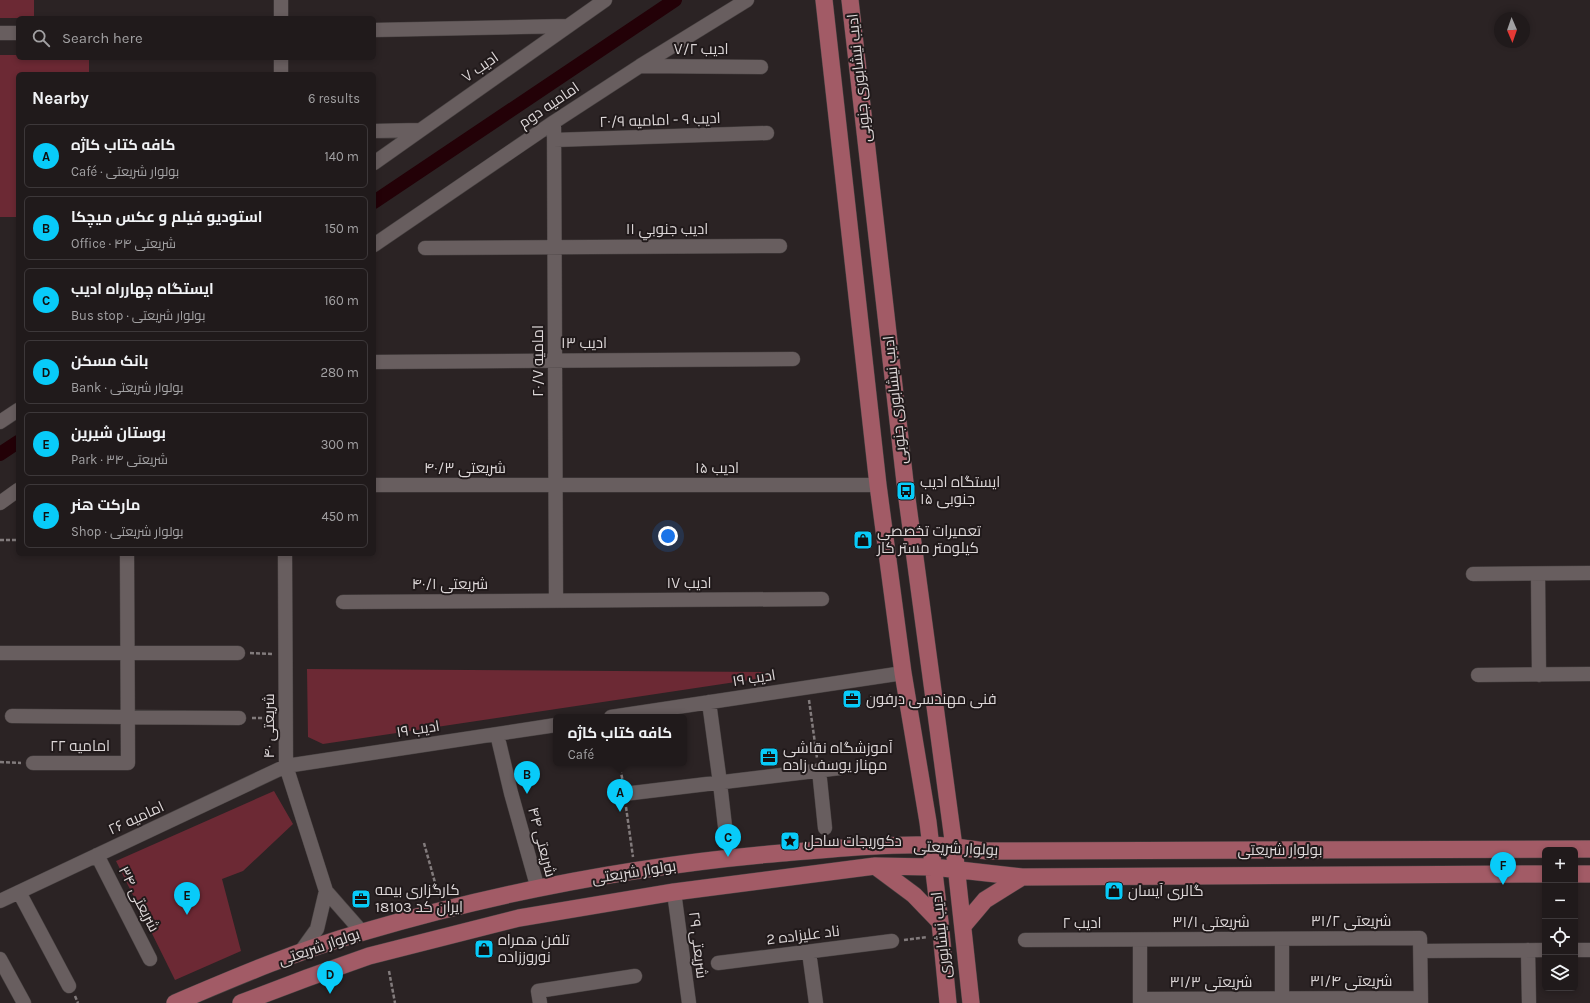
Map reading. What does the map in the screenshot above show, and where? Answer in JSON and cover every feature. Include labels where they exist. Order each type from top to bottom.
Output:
[{"type":"main road","name":"ادیب نیشابوری جنوبی","points":[[824,0],[878,485],[903,673],[928,822],[930,845]]},
{"type":"main road","name":"ادیب نیشابوری جنوبی","points":[[850,0],[906,491],[956,869]]},
{"type":"main road","name":"بولوار شریعتی","points":[[175,1003],[229,980],[362,932],[538,889],[728,857],[878,846],[930,845],[987,851],[1590,849]]},
{"type":"main road","name":"ادیب نیشابوری","points":[[930,845],[941,929],[948,1003]]},
{"type":"main road","name":"بولوار شریعتی","points":[[241,1003],[369,956],[519,918],[674,892],[875,866],[933,867],[1022,877],[1542,874]]},
{"type":"main road","points":[[875,866],[914,895],[941,929]]},
{"type":"main road","name":"ادیب نیشابوری","points":[[956,869],[964,926],[971,1003]]},
{"type":"main road","points":[[1578,874],[1590,874]]},
{"type":"main road","points":[[964,926],[984,900],[1022,877]]},
{"type":"street","points":[[281,0],[281,16]]},
{"type":"street","name":"ادیب ۷","points":[[376,162],[605,0]]},
{"type":"street","name":"امامیه دوم","points":[[376,243],[554,122],[640,66],[747,0]]},
{"type":"street","points":[[376,30],[568,26]]},
{"type":"street","points":[[0,33],[16,33]]},
{"type":"street","points":[[281,60],[281,72]]},
{"type":"street","name":"ادیب ۷/۲","points":[[640,66],[761,67]]},
{"type":"street","name":"امامیه ۲۰/۷","points":[[554,122],[556,600]]},
{"type":"street","points":[[376,131],[420,130]]},
{"type":"street","name":"ادیب ۹ - امامیه ۲۰/۹","points":[[554,140],[767,133]]},
{"type":"street","name":"ادیب جنوبي ١١","points":[[425,248],[780,246]]},
{"type":"street","name":"ادیب ۱۳","points":[[376,362],[793,359]]},
{"type":"street","points":[[0,422],[16,411]]},
{"type":"street","name":"ادیب ۱۵","points":[[556,484],[878,485]]},
{"type":"street","name":"شریعتی ۴۰/۳","points":[[376,485],[556,484]]},
{"type":"street","points":[[0,503],[16,491]]},
{"type":"street","points":[[127,556],[128,717]]},
{"type":"street","name":"شریعتی ۴۰","points":[[285,556],[286,766],[326,891],[362,932]]},
{"type":"street","points":[[1473,574],[1590,573]]},
{"type":"street","points":[[1538,574],[1539,675]]},
{"type":"street","name":"ادیب ۱۷","points":[[556,600],[822,599]]},
{"type":"street","name":"شریعتی ۴۰/۱","points":[[343,602],[556,600]]},
{"type":"street","points":[[0,653],[238,653]]},
{"type":"street","name":"ادیب ۱۹","points":[[630,714],[903,673]]},
{"type":"street","points":[[1478,675],[1590,674]]},
{"type":"street","points":[[708,702],[726,835]]},
{"type":"street","points":[[12,716],[239,718]]},
{"type":"street","name":"امامیه ۲۲","points":[[33,763],[128,763],[128,717]]},
{"type":"street","name":"ادیب ۱۹","points":[[286,766],[553,725]]},
{"type":"street","name":"شریعتی ۴۴","points":[[497,734],[511,793],[538,889]]},
{"type":"street","name":"امامیه ۲۶","points":[[0,901],[286,766]]},
{"type":"street","points":[[624,794],[840,768]]},
{"type":"street","points":[[818,770],[825,828]]},
{"type":"street","name":"شریعتی ۳۴","points":[[98,855],[150,959]]},
{"type":"street","name":"شریعتی ۴۰","points":[[299,954],[318,929],[326,891]]},
{"type":"street","points":[[19,892],[68,986]]},
{"type":"street","name":"شریعتی ۲۹","points":[[674,892],[689,1003]]},
{"type":"street","points":[[1282,939],[1282,1001]]},
{"type":"street","name":"شریعتی ۳۱/۱","points":[[1140,940],[1282,939]]},
{"type":"street","name":"شریعتی ۳۱/۲","points":[[1282,939],[1542,950]]},
{"type":"street","name":"ادیب ۲","points":[[1025,940],[1140,940]]},
{"type":"street","points":[[1140,940],[1140,1001]]},
{"type":"street","name":"ناد علیزاده 2","points":[[718,963],[892,941]]},
{"type":"street","points":[[1421,944],[1421,1000]]},
{"type":"street","points":[[1528,950],[1529,1003]]},
{"type":"street","points":[[1578,950],[1590,950]]},
{"type":"street","points":[[809,952],[816,1003]]},
{"type":"street","points":[[0,959],[24,1003]]},
{"type":"street","points":[[539,997],[635,976]]},
{"type":"street","name":"شریعتی ۳۱/۴","points":[[1282,1001],[1421,1000]]},
{"type":"street","name":"شریعتی ۳۱/۳","points":[[1140,1001],[1282,1001]]},
{"type":"path","points":[[0,540],[16,540]]},
{"type":"path","points":[[238,653],[285,654]]},
{"type":"path","points":[[807,688],[818,770]]},
{"type":"path","points":[[239,718],[286,718]]},
{"type":"path","points":[[0,762],[33,763]]},
{"type":"path","points":[[619,766],[636,872]]},
{"type":"path","points":[[424,843],[443,911]]},
{"type":"path","points":[[892,941],[941,929]]},
{"type":"path","points":[[389,970],[395,1003]]},
{"type":"shaded area","points":[[0,0],[34,0],[34,16],[0,18]]},
{"type":"shaded area","points":[[0,55],[16,55],[16,60],[89,60],[89,72],[16,72],[16,217],[0,217]]},
{"type":"shaded area","points":[[307,669],[770,672],[769,677],[323,744],[308,737]]},
{"type":"shaded area","points":[[274,791],[293,824],[243,871],[222,879],[241,951],[175,980],[116,861]]},
{"type":"waterway","points":[[376,201],[675,0]]},
{"type":"waterway","points":[[0,454],[16,443]]},
{"type":"place","name":"ایستگاه ادیب جنوبی ۱۵","points":[[906,491]]},
{"type":"place","name":"تعمیرات تخصصی کیلومتر مستر کار","points":[[863,540]]},
{"type":"place","name":"فنی مهندسی درفون","points":[[852,699]]},
{"type":"place","name":"آموزشگاه نقاشی مهناز یوسف زاده","points":[[769,757]]},
{"type":"place","name":"استودیو فیلم و عکس میچکا","points":[[527,794]]},
{"type":"place","name":"کافه کتاب کاژه","points":[[620,812]]},
{"type":"place","name":"دکوریجات ساحل","points":[[790,841]]},
{"type":"place","name":"ایستگاه چهارراه ادیب","points":[[728,857]]},
{"type":"place","name":"مارکت هنر","points":[[1503,885]]},
{"type":"place","name":"گالری آيسان","points":[[1114,891]]},
{"type":"place","name":"کارگزاری بیمه ایران کد 18103","points":[[361,899]]},
{"type":"place","name":"بوستان شیرین","points":[[187,915]]},
{"type":"place","name":"تلفن همراه نوروززاده","points":[[484,949]]},
{"type":"place","name":"بانک مسکن","points":[[330,994]]}]
